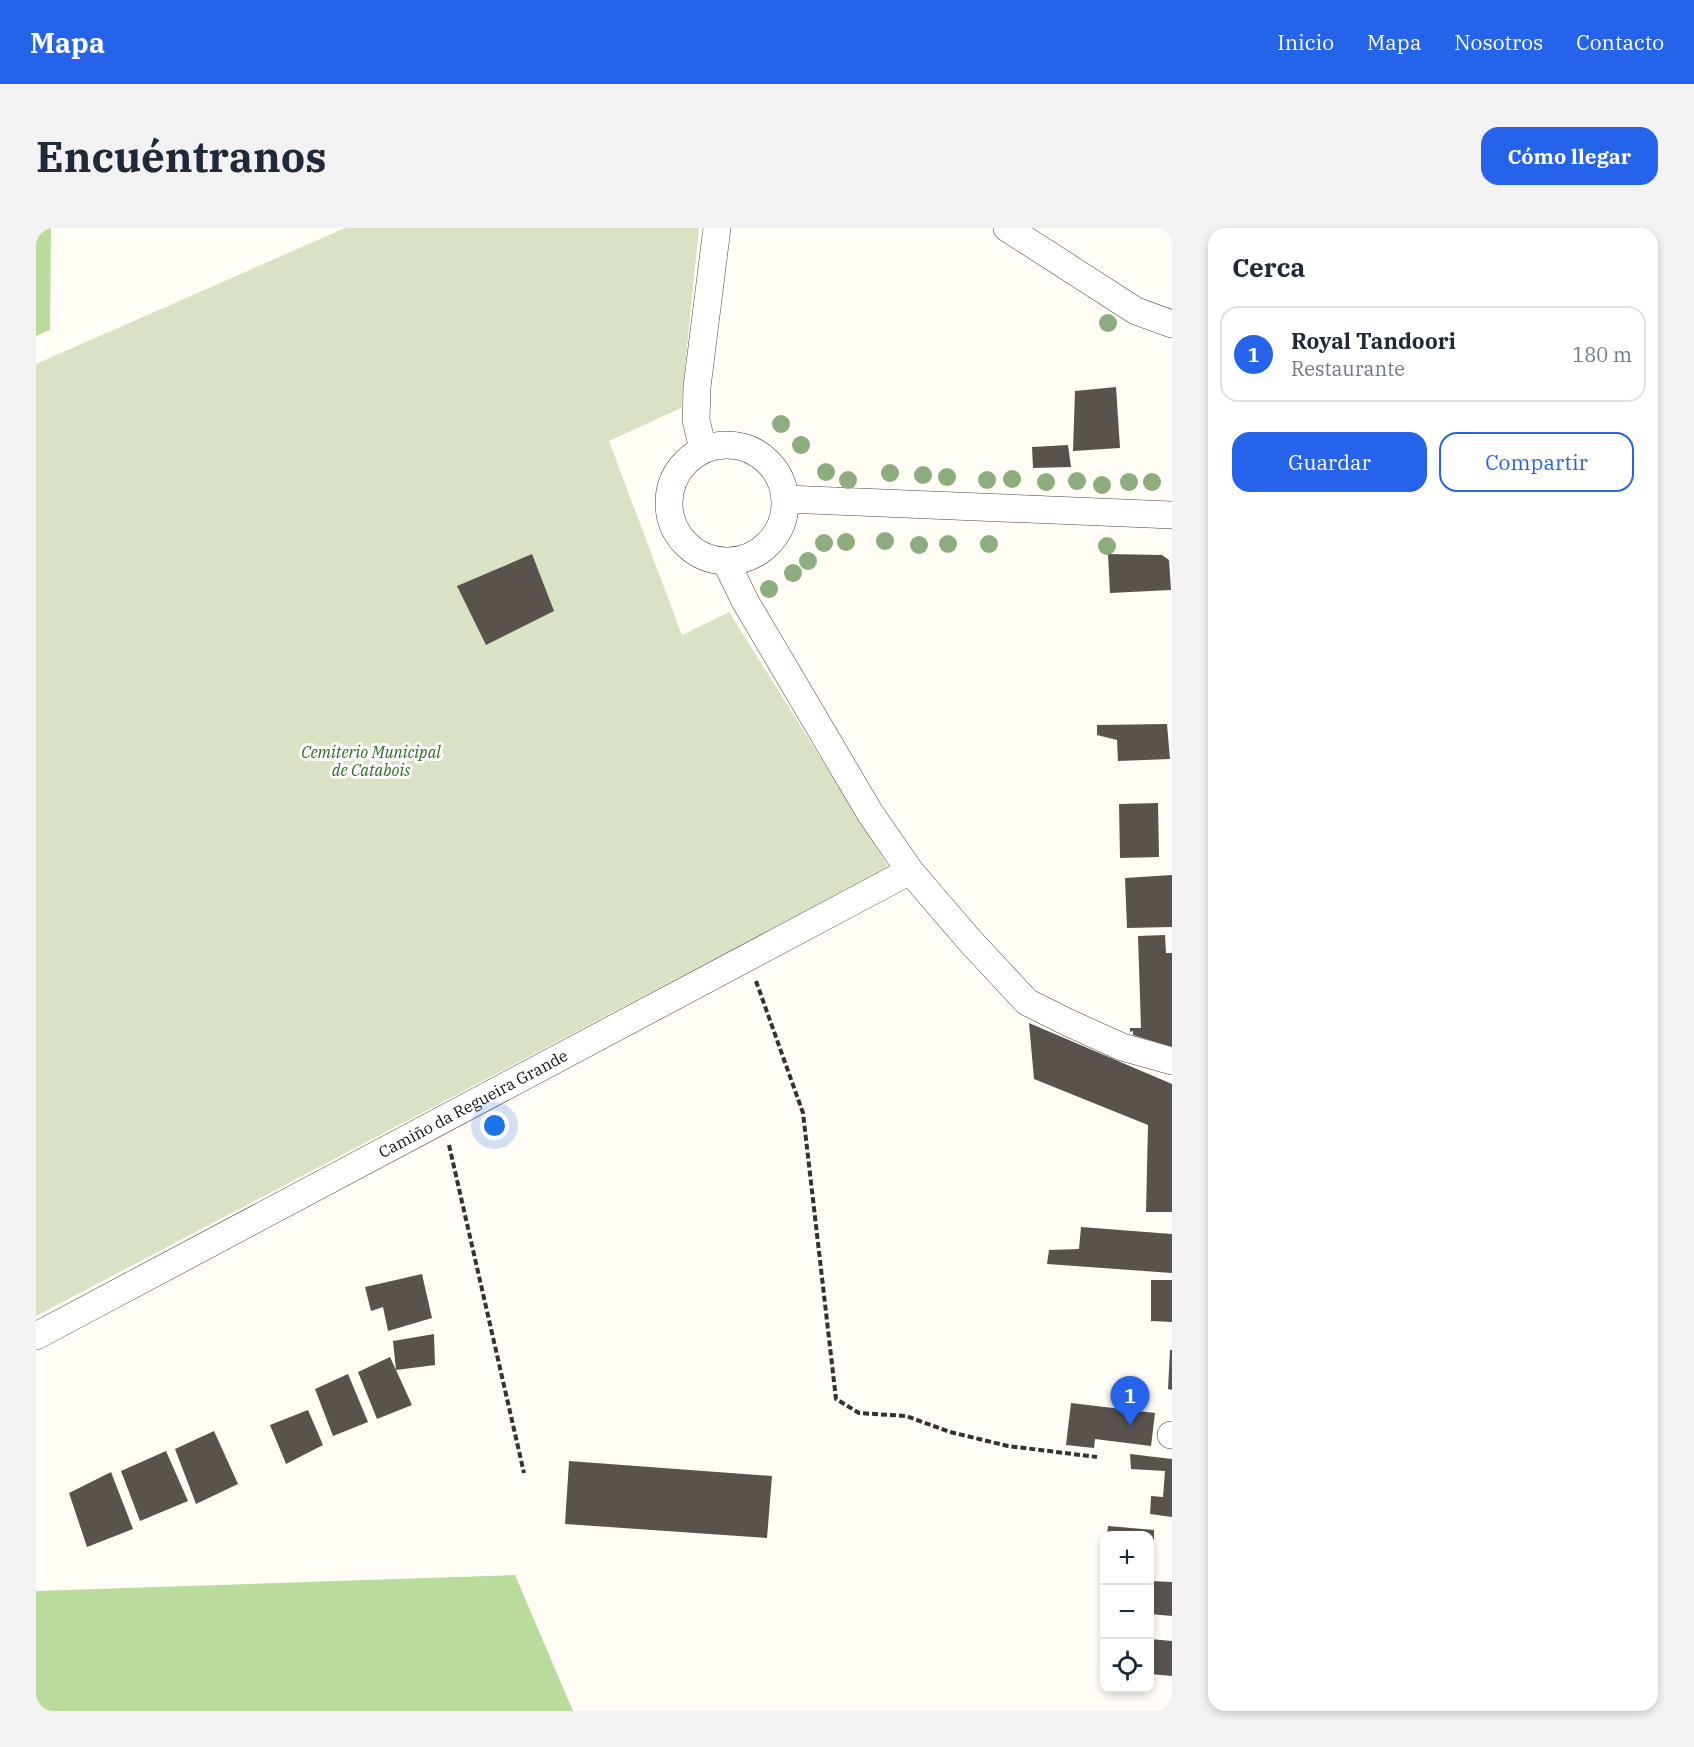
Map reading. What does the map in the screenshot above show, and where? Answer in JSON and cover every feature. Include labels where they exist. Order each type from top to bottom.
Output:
[{"type":"street","points":[[703,449],[696,420],[696,387],[717,228]]},
{"type":"street","points":[[1008,228],[1136,311],[1172,324]]},
{"type":"street","points":[[721,445],[747,448],[765,458],[777,471],[785,490],[786,499],[783,521],[777,535],[763,549],[746,559],[726,562],[705,557],[688,546],[677,533],[670,514],[669,498],[674,478],[686,461],[703,449],[721,445]]},
{"type":"street","points":[[786,499],[1172,515]]},
{"type":"street","points":[[726,562],[745,601],[864,802],[910,872],[971,942],[1027,1002],[1122,1047],[1172,1061]]},
{"type":"street","name":"Camiño da Regueira Grande","points":[[36,1336],[910,872]]},
{"type":"path","points":[[748,958],[803,1113],[836,1399],[859,1413],[906,1416],[950,1432],[1008,1446],[1097,1457]]},
{"type":"path","points":[[443,1121],[524,1473]]},
{"type":"green space","points":[[36,228],[51,228],[50,330],[36,336]]},
{"type":"green space","name":"Cemiterio Municipal de Catabois","points":[[345,228],[699,228],[681,408],[609,441],[682,635],[729,612],[889,867],[36,1316],[36,364]]},
{"type":"green space","points":[[515,1575],[573,1711],[36,1711],[36,1591]]},
{"type":"building","points":[[1116,387],[1120,448],[1073,451],[1075,391]]},
{"type":"building","points":[[1068,445],[1071,467],[1033,468],[1032,447]]},
{"type":"building","points":[[532,554],[554,611],[486,645],[457,586]]},
{"type":"building","points":[[1108,554],[1162,555],[1169,560],[1171,590],[1110,593]]},
{"type":"building","points":[[1167,724],[1170,759],[1118,761],[1117,740],[1097,735],[1097,725]]},
{"type":"building","points":[[1158,803],[1159,857],[1120,858],[1119,804]]},
{"type":"building","points":[[1172,875],[1172,927],[1127,928],[1125,878]]},
{"type":"building","points":[[1165,935],[1166,953],[1172,953],[1172,1047],[1133,1035],[1133,1031],[1130,1032],[1130,1028],[1141,1028],[1138,936]]},
{"type":"building","points":[[1029,1023],[1172,1084],[1172,1212],[1146,1212],[1148,1125],[1034,1079]]},
{"type":"building","points":[[1081,1227],[1172,1234],[1172,1273],[1047,1264],[1049,1250],[1079,1249]]},
{"type":"building","points":[[422,1274],[432,1318],[388,1331],[383,1307],[371,1311],[365,1287]]},
{"type":"building","points":[[1151,1280],[1172,1280],[1172,1322],[1151,1321]]},
{"type":"building","points":[[434,1334],[435,1365],[396,1370],[393,1341]]},
{"type":"building","points":[[1170,1350],[1172,1350],[1172,1390],[1168,1389]]},
{"type":"building","points":[[390,1357],[412,1405],[377,1419],[358,1372]]},
{"type":"building","points":[[348,1374],[368,1422],[333,1436],[315,1389]]},
{"type":"building","points":[[1071,1403],[1155,1413],[1151,1446],[1095,1439],[1094,1448],[1066,1445]]},
{"type":"building","points":[[308,1410],[323,1445],[286,1464],[270,1425]]},
{"type":"building","points":[[214,1431],[238,1484],[196,1504],[175,1449]]},
{"type":"building","points":[[166,1451],[188,1501],[140,1521],[121,1471]]},
{"type":"building","points":[[1130,1454],[1172,1459],[1172,1517],[1150,1514],[1151,1496],[1163,1497],[1165,1471],[1131,1469]]},
{"type":"building","points":[[569,1461],[772,1476],[767,1538],[565,1524]]},
{"type":"building","points":[[111,1472],[133,1529],[87,1547],[69,1493]]},
{"type":"building","points":[[1108,1526],[1154,1530],[1154,1531],[1108,1531]]},
{"type":"building","points":[[1154,1581],[1172,1582],[1172,1616],[1154,1614]]},
{"type":"building","points":[[1154,1639],[1172,1641],[1172,1676],[1154,1674]]},
{"type":"place","name":"Royal Tandoori","points":[[1130,1426]]}]
